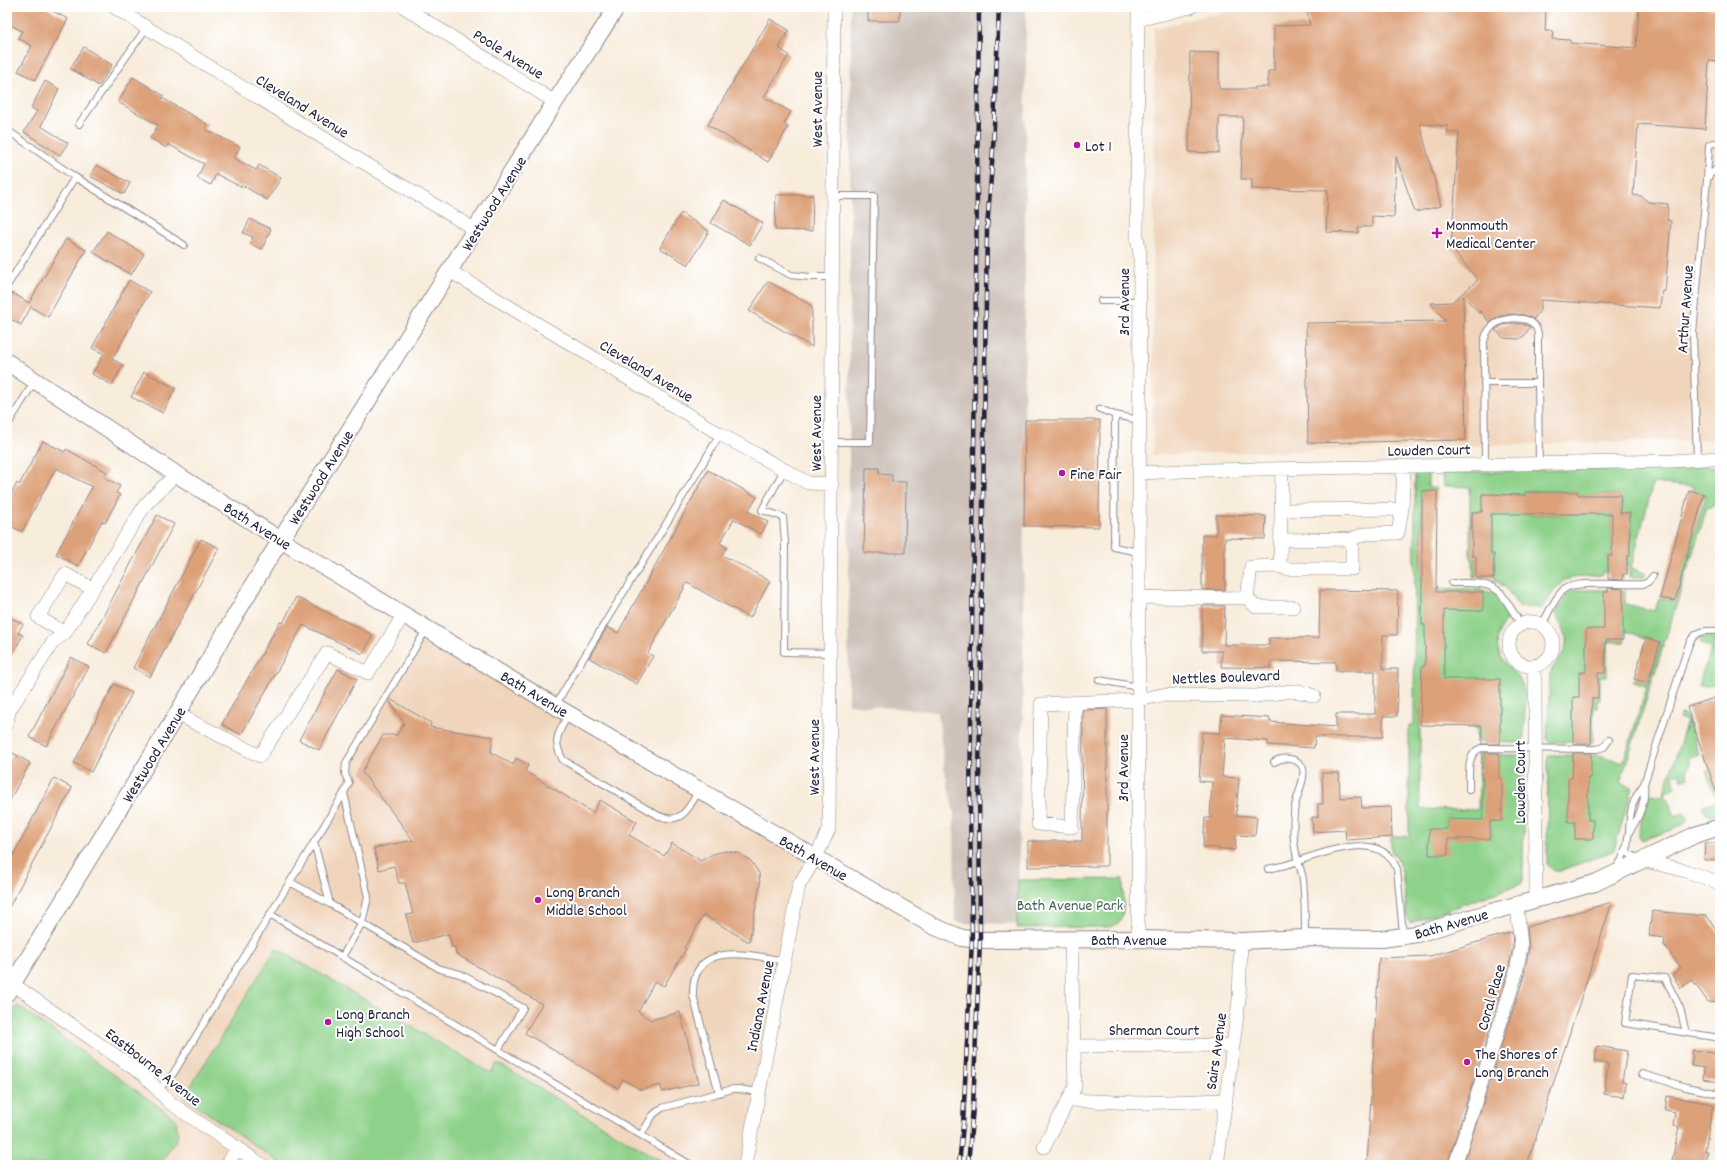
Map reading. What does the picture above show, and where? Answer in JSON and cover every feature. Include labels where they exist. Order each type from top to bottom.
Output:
[{"type":"street","name":"Cleveland Avenue","points":[[114,7],[333,144],[476,230]]},
{"type":"street","name":"Poole Avenue","points":[[404,7],[555,102]]},
{"type":"street","name":"Westwood Avenue","points":[[9,986],[177,714],[281,540],[555,102],[617,7]]},
{"type":"street","name":"West Avenue","points":[[816,857],[829,829],[834,7]]},
{"type":"street","points":[[1138,13],[1191,7]]},
{"type":"street","name":"3rd Avenue","points":[[1138,13],[1137,237],[1140,254],[1138,939]]},
{"type":"street","name":"Cleveland Avenue","points":[[450,271],[720,434],[784,470],[808,483],[832,484]]},
{"type":"street","name":"Bath Avenue","points":[[7,362],[176,474],[281,540],[555,706],[952,935],[972,939],[1138,939],[1241,941],[1305,938],[1382,939],[1428,932],[1470,918],[1595,883],[1683,841],[1720,827]]},
{"type":"street","name":"Lowden Court","points":[[1139,473],[1720,458]]},
{"type":"street","points":[[1280,540],[1352,539],[1364,534],[1398,533],[1402,509],[1404,466]]},
{"type":"street","points":[[1280,566],[1282,469]]},
{"type":"street","points":[[8,715],[53,642],[65,633],[145,505],[176,474]]},
{"type":"street","points":[[1281,510],[1402,509]]},
{"type":"street","points":[[1247,598],[1251,567],[1280,566],[1287,569],[1352,569],[1352,539]]},
{"type":"street","points":[[65,633],[38,617],[65,574],[93,589]]},
{"type":"street","points":[[1139,597],[1247,598],[1256,607],[1293,607]]},
{"type":"street","points":[[177,714],[260,756],[327,653],[368,673],[404,614]]},
{"type":"street","points":[[1531,622],[1542,625],[1550,634],[1552,648],[1546,660],[1533,666],[1519,662],[1510,652],[1510,638],[1514,629],[1521,624],[1531,622]]},
{"type":"street","name":"Lowden Court","points":[[1533,666],[1536,682],[1536,899]]},
{"type":"street","name":"Nettles Boulevard","points":[[1075,703],[1072,827],[1038,824],[1041,704],[1075,703],[1139,693],[1161,695],[1256,696],[1291,691],[1306,693],[1314,696]]},
{"type":"street","points":[[1681,870],[1673,861],[1672,855],[1676,846],[1683,841]]},
{"type":"street","name":"Indiana Avenue","points":[[746,1165],[799,885],[816,857]]},
{"type":"street","points":[[1642,860],[1681,870],[1720,883]]},
{"type":"street","name":"Coral Place","points":[[1456,1165],[1515,977],[1521,947],[1516,905]]},
{"type":"street","points":[[1044,1146],[1076,1087],[1071,939]]},
{"type":"street","name":"Sairs Avenue","points":[[1217,1165],[1239,1000],[1241,941]]},
{"type":"street","name":"Eastbourne Avenue","points":[[9,986],[145,1076],[169,1102],[262,1165]]},
{"type":"street","name":"Sherman Court","points":[[1074,1046],[1233,1045]]},
{"type":"street","points":[[1069,1100],[1138,1103],[1226,1100]]},
{"type":"street","points":[[227,1165],[237,1148]]},
{"type":"lane","points":[[79,124],[146,28]]},
{"type":"lane","points":[[7,130],[75,177],[184,245]]},
{"type":"lane","name":"Arthur Avenue","points":[[1697,459],[1693,333],[1710,145],[1713,143],[1720,144]]},
{"type":"lane","points":[[1707,180],[1710,174],[1720,168]]},
{"type":"lane","points":[[7,286],[75,177]]},
{"type":"lane","points":[[832,442],[870,442],[874,196],[833,196]]},
{"type":"lane","points":[[760,258],[791,276],[810,278],[833,277]]},
{"type":"lane","points":[[1101,301],[1140,302]]},
{"type":"lane","points":[[1485,464],[1484,342],[1488,331],[1494,324],[1507,319],[1530,321],[1536,326],[1538,333],[1539,463]]},
{"type":"lane","points":[[7,426],[35,380]]},
{"type":"lane","points":[[1484,383],[1538,383]]},
{"type":"lane","points":[[1100,409],[1115,415],[1139,420]]},
{"type":"lane","points":[[1115,415],[1114,547],[1139,552]]},
{"type":"lane","points":[[555,706],[583,656],[684,497],[720,434]]},
{"type":"lane","points":[[784,470],[762,510],[783,517],[785,543],[784,652],[830,653]]},
{"type":"lane","points":[[1542,625],[1561,592],[1568,586],[1580,584],[1643,584],[1648,582],[1653,576]]},
{"type":"lane","points":[[1452,583],[1485,584],[1497,589],[1521,624]]},
{"type":"lane","points":[[158,1090],[173,1074],[344,793],[349,783],[345,774],[346,763],[427,628]]},
{"type":"lane","points":[[1595,883],[1610,874],[1619,865],[1625,853],[1629,832],[1629,815],[1635,798],[1644,784],[1691,638],[1698,632],[1720,631]]},
{"type":"lane","points":[[1099,680],[1139,693]]},
{"type":"lane","points":[[569,714],[557,734],[556,743],[563,760],[659,816],[667,819],[676,818],[688,810],[699,790]]},
{"type":"lane","points":[[1469,790],[1470,761],[1472,752],[1481,748],[1597,749],[1604,747],[1609,740]]},
{"type":"lane","points":[[1274,762],[1283,758],[1293,759],[1298,762],[1303,769],[1302,780],[1295,802],[1294,842],[1303,882],[1305,938]]},
{"type":"lane","points":[[1629,832],[1639,818],[1645,801],[1644,784]]},
{"type":"lane","points":[[342,957],[362,923],[368,897],[344,793]]},
{"type":"lane","points":[[1627,841],[1628,853],[1632,857],[1642,860]]},
{"type":"lane","points":[[314,842],[330,904]]},
{"type":"lane","points":[[1268,869],[1341,848],[1370,847],[1378,849],[1386,853],[1393,861],[1396,869],[1403,936]]},
{"type":"lane","points":[[290,882],[440,969],[460,974],[523,1008],[498,1050]]},
{"type":"lane","points":[[270,914],[691,1165]]},
{"type":"lane","points":[[719,1093],[693,995],[693,983],[696,974],[702,965],[720,955],[748,955],[785,961]]},
{"type":"lane","points":[[1686,1033],[1680,1008],[1665,978],[1632,974],[1625,1023],[1686,1033],[1720,1038]]},
{"type":"lane","points":[[1642,1074],[1686,1087],[1720,1094]]},
{"type":"lane","points":[[641,1135],[653,1115],[662,1108],[738,1089],[760,1092]]},
{"type":"shaded area","points":[[851,7],[1026,7],[1023,696],[1017,924],[964,923],[955,921],[954,813],[944,768],[938,712],[848,704]]},
{"type":"shaded area","name":"Monmouth Medical Center","points":[[1243,7],[1720,7],[1720,439],[1153,455],[1154,28]]},
{"type":"shaded area","name":"Long Branch Middle School","points":[[427,628],[816,857],[799,885],[745,1165],[7,1165],[7,993],[13,984],[158,1089],[173,1073],[349,783],[345,768]]},
{"type":"green space","points":[[1720,466],[1720,503],[1707,508],[1620,783],[1632,787],[1632,790],[1614,849],[1613,851],[1560,871],[1554,871],[1547,864],[1548,755],[1600,755],[1623,763],[1647,687],[1633,682],[1634,679],[1648,684],[1661,643],[1625,631],[1625,642],[1607,642],[1607,676],[1600,676],[1600,700],[1597,701],[1597,708],[1594,708],[1593,742],[1550,742],[1547,739],[1550,674],[1563,654],[1566,644],[1564,630],[1556,613],[1566,596],[1573,590],[1625,590],[1625,604],[1655,611],[1659,598],[1673,601],[1706,496],[1692,492],[1693,487],[1653,483],[1631,568],[1645,573],[1646,575],[1644,577],[1629,577],[1627,556],[1630,555],[1630,514],[1620,513],[1620,495],[1578,495],[1578,492],[1526,492],[1525,495],[1482,494],[1482,512],[1472,512],[1472,555],[1476,556],[1476,578],[1473,578],[1473,562],[1470,555],[1470,487],[1443,486],[1442,473]]},
{"type":"green space","points":[[1415,472],[1428,472],[1428,487],[1437,488],[1437,491],[1422,491],[1421,581],[1427,581],[1427,590],[1481,590],[1494,594],[1498,598],[1508,615],[1498,634],[1497,643],[1501,657],[1515,673],[1523,686],[1525,711],[1524,739],[1521,743],[1480,742],[1476,736],[1476,727],[1470,727],[1470,710],[1420,710],[1420,809],[1478,810],[1480,755],[1522,755],[1524,758],[1523,880],[1521,884],[1410,923],[1407,916],[1402,872],[1398,860],[1391,851],[1391,837],[1409,836],[1409,725],[1414,725]]},
{"type":"green space","points":[[1491,514],[1612,514],[1612,556],[1608,556],[1608,572],[1602,572],[1602,575],[1572,578],[1563,581],[1554,591],[1543,608],[1519,607],[1506,588],[1495,580],[1494,555],[1491,554]]},
{"type":"green space","points":[[1706,635],[1714,638],[1715,640],[1712,650],[1720,653],[1720,680],[1716,684],[1710,686],[1698,686],[1711,648],[1700,643],[1702,637]]},
{"type":"green space","points":[[1681,714],[1686,715],[1699,754],[1688,758],[1690,764],[1687,771],[1688,778],[1682,780],[1680,773],[1673,776],[1675,787],[1665,792],[1674,816],[1684,813],[1687,821],[1682,826],[1642,840],[1638,836],[1638,832],[1649,796],[1652,794],[1663,796],[1687,721],[1679,718]]},
{"type":"green space","points":[[1709,770],[1720,790],[1720,813],[1711,815],[1706,814],[1702,808],[1703,805],[1717,801],[1706,771]]},
{"type":"green space","name":"Bath Avenue Park","points":[[1123,879],[1124,902],[1122,915],[1121,920],[1115,925],[1105,927],[1017,928],[1018,880]]},
{"type":"green space","points":[[276,948],[491,1073],[497,1063],[668,1165],[283,1165],[184,1097]]},
{"type":"green space","points":[[18,1006],[176,1119],[178,1136],[160,1165],[7,1165],[7,1019],[13,1010]]},
{"type":"building","points":[[7,7],[45,7],[68,19],[35,80],[18,71],[32,46],[18,38],[22,31],[7,23]]},
{"type":"building","points":[[868,7],[900,7],[900,21],[868,21]]},
{"type":"building","name":"Monmouth Medical Center","points":[[1306,7],[1521,7],[1546,9],[1545,31],[1553,31],[1552,39],[1570,40],[1570,43],[1636,48],[1639,7],[1688,7],[1720,9],[1720,62],[1709,61],[1705,129],[1638,124],[1633,195],[1641,196],[1648,202],[1668,204],[1667,220],[1671,221],[1665,291],[1662,291],[1660,308],[1541,300],[1540,310],[1534,319],[1525,315],[1513,314],[1500,316],[1490,323],[1480,311],[1479,313],[1463,296],[1466,440],[1308,443],[1306,323],[1446,321],[1431,303],[1452,302],[1478,280],[1451,248],[1459,133],[1447,132],[1448,126],[1420,124],[1441,206],[1415,212],[1396,157],[1394,217],[1372,216],[1372,227],[1358,227],[1358,233],[1326,232],[1328,190],[1252,189],[1252,179],[1241,179],[1243,117],[1219,117],[1219,153],[1189,152],[1190,52],[1219,53],[1219,89],[1255,89],[1255,87],[1268,87],[1268,71],[1274,71],[1274,26],[1310,25]]},
{"type":"building","points":[[770,19],[789,30],[779,48],[789,55],[764,97],[791,112],[784,124],[788,127],[768,162],[708,125]]},
{"type":"building","points":[[84,47],[112,65],[99,86],[70,68]]},
{"type":"building","points":[[133,77],[164,96],[162,98],[207,124],[205,129],[240,147],[234,158],[256,170],[259,165],[281,178],[267,200],[242,185],[241,187],[216,174],[211,185],[197,178],[204,164],[168,144],[166,148],[150,138],[158,125],[118,102]]},
{"type":"building","points":[[45,81],[59,89],[41,126],[68,143],[60,155],[24,132],[37,111],[31,108]]},
{"type":"building","points":[[96,165],[130,183],[124,194],[90,176]]},
{"type":"building","points":[[776,195],[813,195],[812,231],[775,230]]},
{"type":"building","points":[[724,200],[763,223],[750,245],[711,223]]},
{"type":"building","points":[[681,213],[709,231],[688,265],[660,248]]},
{"type":"building","points":[[250,219],[271,229],[262,249],[250,244],[253,237],[243,233]]},
{"type":"building","points":[[107,231],[144,254],[131,275],[93,252]]},
{"type":"building","points":[[66,239],[86,250],[48,317],[31,307],[21,325],[7,317],[7,303],[13,293],[29,303]]},
{"type":"building","points":[[129,280],[150,292],[112,359],[123,365],[112,385],[92,374],[104,354],[92,348]]},
{"type":"building","points":[[768,281],[812,306],[812,347],[749,311]]},
{"type":"building","points":[[1513,323],[1523,324],[1530,327],[1524,336],[1519,339],[1504,338],[1495,330],[1503,325]]},
{"type":"building","points":[[144,372],[176,388],[163,413],[131,397]]},
{"type":"building","name":"Fine Fair","points":[[1025,420],[1100,420],[1099,527],[1024,526]]},
{"type":"building","points":[[43,441],[65,452],[66,449],[107,472],[104,477],[120,486],[116,493],[120,495],[105,523],[102,521],[78,566],[56,554],[92,487],[56,468],[22,532],[7,524],[7,502],[17,483],[19,485]]},
{"type":"building","points":[[866,468],[879,468],[879,474],[892,475],[892,482],[906,482],[905,553],[864,553]]},
{"type":"building","points":[[708,470],[757,497],[748,511],[768,522],[761,534],[734,519],[720,543],[727,547],[722,555],[770,581],[750,618],[687,583],[648,653],[653,656],[637,684],[589,658],[607,627],[618,633]]},
{"type":"building","points":[[1689,490],[1704,494],[1675,601],[1660,598]]},
{"type":"building","points":[[1422,491],[1437,491],[1436,592],[1483,592],[1483,611],[1444,610],[1444,679],[1500,679],[1500,744],[1482,744],[1482,726],[1420,725],[1422,666],[1425,666],[1425,625],[1422,625]]},
{"type":"building","points":[[1525,492],[1578,492],[1578,495],[1621,495],[1620,513],[1630,513],[1630,556],[1627,556],[1627,574],[1623,574],[1623,580],[1608,579],[1608,556],[1612,556],[1612,514],[1491,514],[1491,554],[1494,554],[1494,578],[1476,578],[1476,556],[1472,556],[1472,512],[1482,512],[1482,494],[1525,495]]},
{"type":"building","points":[[157,515],[174,524],[106,653],[88,644]]},
{"type":"building","points":[[1216,515],[1266,516],[1265,539],[1225,538],[1225,590],[1202,590],[1202,535],[1216,535]]},
{"type":"building","points":[[201,539],[219,548],[150,677],[133,668]]},
{"type":"building","points":[[1608,588],[1623,589],[1623,640],[1606,640],[1605,673],[1598,673],[1598,698],[1592,698],[1591,744],[1573,744],[1573,697],[1579,697],[1579,672],[1586,672],[1586,629],[1604,629],[1604,592],[1608,592]]},
{"type":"building","points":[[1320,590],[1398,591],[1397,635],[1383,635],[1383,669],[1398,669],[1397,716],[1383,716],[1383,737],[1315,737],[1314,748],[1268,745],[1268,741],[1225,738],[1222,777],[1239,778],[1236,815],[1257,817],[1255,836],[1236,835],[1235,850],[1203,847],[1205,818],[1210,818],[1212,782],[1199,781],[1202,732],[1220,733],[1222,715],[1270,718],[1270,722],[1336,727],[1336,714],[1375,714],[1375,671],[1336,671],[1336,662],[1271,661],[1271,668],[1221,667],[1222,651],[1202,651],[1202,606],[1225,606],[1224,645],[1269,645],[1269,638],[1319,638]]},
{"type":"building","points":[[296,597],[373,635],[363,654],[303,625],[241,735],[222,724],[280,622],[283,623]]},
{"type":"building","points":[[7,616],[23,624],[18,633],[23,635],[7,664]]},
{"type":"building","points":[[1646,638],[1660,642],[1648,683],[1634,679]]},
{"type":"building","points":[[71,657],[89,667],[46,746],[29,737]]},
{"type":"building","points":[[338,669],[357,679],[319,750],[299,740]]},
{"type":"building","points":[[114,684],[132,693],[91,772],[74,763]]},
{"type":"building","points":[[1720,696],[1720,797],[1718,797],[1687,707]]},
{"type":"building","name":"Long Branch Middle School","points":[[390,699],[431,723],[430,727],[493,737],[491,752],[513,765],[516,758],[528,765],[525,771],[593,813],[600,800],[637,822],[629,835],[664,856],[672,843],[701,861],[713,854],[725,851],[739,853],[751,861],[759,873],[760,885],[749,942],[704,915],[684,948],[686,949],[664,986],[655,981],[638,1012],[651,1020],[680,1012],[699,1083],[663,1092],[660,1085],[641,1090],[623,1079],[618,1088],[525,1033],[542,1004],[456,954],[455,947],[452,947],[449,934],[413,943],[406,915],[413,914],[405,883],[399,883],[394,866],[379,870],[374,848],[413,840],[362,772],[383,735],[397,735],[404,723],[389,700]]},
{"type":"building","points":[[1107,709],[1107,866],[1028,867],[1028,841],[1082,841],[1083,710]]},
{"type":"building","points":[[13,753],[30,763],[7,805],[7,764]]},
{"type":"building","points":[[1482,753],[1499,753],[1499,778],[1502,778],[1502,821],[1490,821],[1490,839],[1448,839],[1448,855],[1429,855],[1429,829],[1447,829],[1447,819],[1483,820],[1483,779],[1481,779]]},
{"type":"building","points":[[1573,753],[1591,753],[1591,778],[1588,778],[1588,820],[1593,820],[1593,839],[1575,839],[1575,822],[1568,822],[1568,778],[1572,778]]},
{"type":"building","points":[[1322,773],[1339,773],[1340,798],[1361,797],[1362,808],[1391,807],[1392,837],[1346,840],[1345,830],[1313,832],[1312,817],[1318,817],[1318,804],[1323,804]]},
{"type":"building","points":[[54,778],[72,788],[7,911],[7,867]]},
{"type":"building","points":[[1705,843],[1720,843],[1719,860],[1704,860]]},
{"type":"building","points":[[1612,902],[1527,1165],[1463,1165],[1523,979],[1529,948],[1527,927]]},
{"type":"building","points":[[1652,911],[1707,916],[1720,935],[1720,1003],[1708,1002],[1692,980],[1681,988],[1672,975],[1681,968],[1664,945],[1665,938],[1649,936]]},
{"type":"building","points":[[1512,932],[1513,947],[1507,975],[1447,1165],[1367,1165],[1379,958],[1430,956]]},
{"type":"building","points":[[1597,1046],[1627,1051],[1622,1082],[1626,1083],[1624,1097],[1604,1094],[1608,1064],[1595,1062]]},
{"type":"building","points":[[1693,1050],[1720,1054],[1720,1082],[1703,1079],[1704,1068],[1691,1066]]},
{"type":"building","points":[[1667,1096],[1713,1104],[1705,1151],[1708,1151],[1706,1165],[1671,1165],[1679,1127],[1673,1126],[1675,1112],[1665,1110]]},
{"type":"railway","points":[[959,1165],[963,1125],[972,939],[970,811],[979,7]]},
{"type":"railway","points":[[968,1165],[973,1107],[980,940],[979,778],[987,229],[993,150],[999,7]]},
{"type":"place","name":"Lot 1","points":[[1077,145]]},
{"type":"place","name":"Monmouth Medical Center","points":[[1437,233]]},
{"type":"place","name":"Fine Fair","points":[[1062,473]]},
{"type":"place","name":"Long Branch Middle School","points":[[538,900]]},
{"type":"place","name":"Long Branch High School","points":[[328,1022]]},
{"type":"place","name":"The Shores of Long Branch","points":[[1467,1062]]}]
